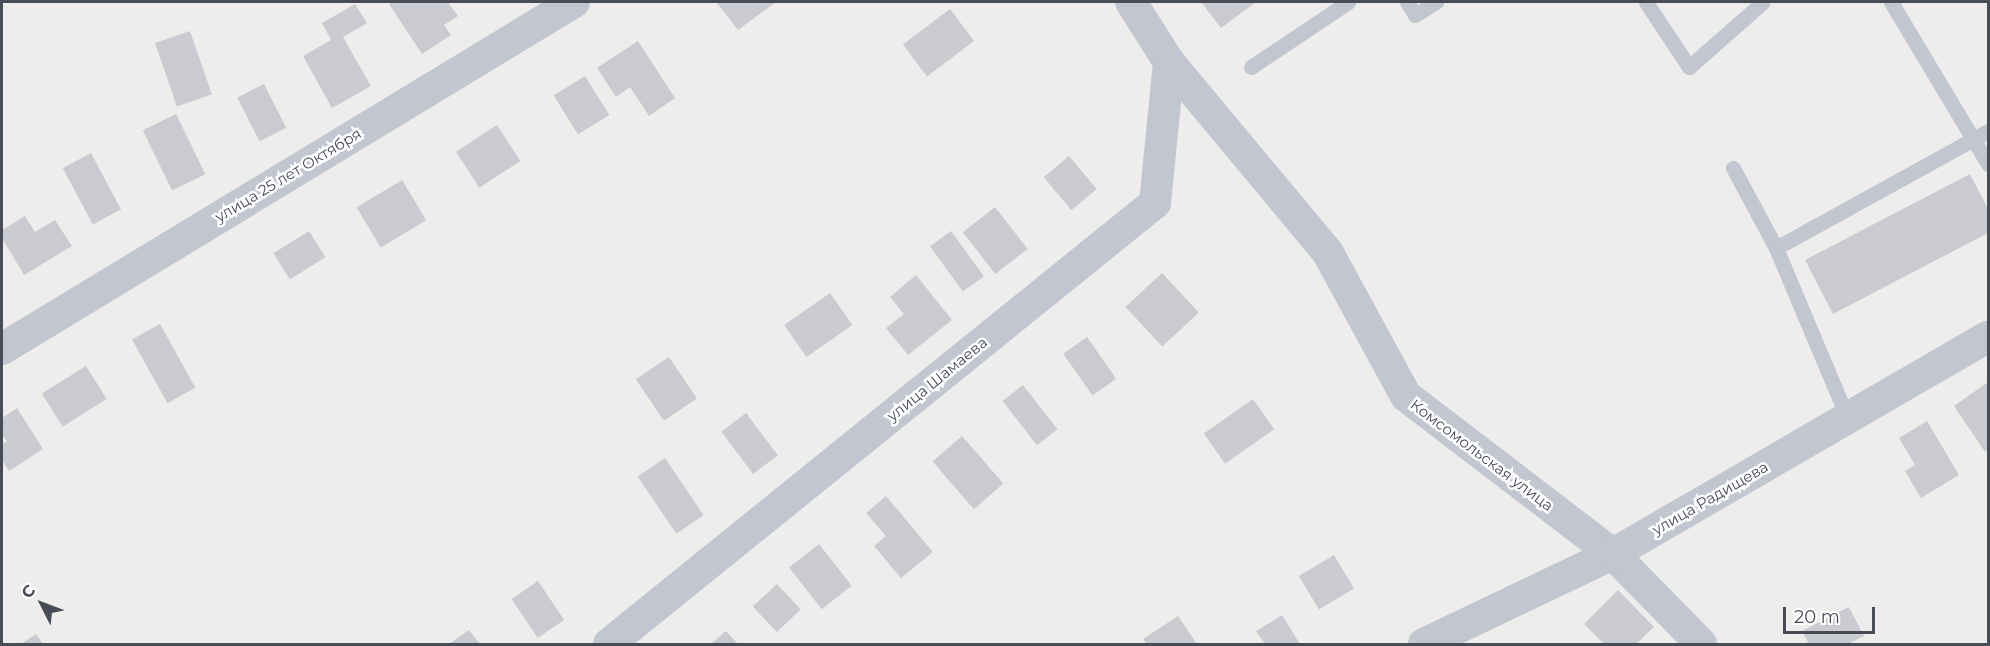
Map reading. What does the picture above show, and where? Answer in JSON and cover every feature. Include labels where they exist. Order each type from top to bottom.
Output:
[{"type":"street","name":"улица 25 лет Октября","points":[[2,349],[574,2]]},
{"type":"street","name":"Комсомольская улица","points":[[1131,2],[1169,62],[1328,253],[1406,396],[1612,554],[1701,645]]},
{"type":"street","name":"улица Шамаева","points":[[609,645],[1155,203],[1169,62]]},
{"type":"street","name":"улица Радищева","points":[[1424,645],[1612,554],[1989,337]]},
{"type":"lane","points":[[1251,67],[1347,2]]},
{"type":"lane","points":[[1407,2],[1415,15],[1436,2]]},
{"type":"lane","points":[[1646,2],[1689,67],[1763,2]]},
{"type":"lane","points":[[1891,2],[1989,164]]},
{"type":"lane","points":[[1776,248],[1989,131]]},
{"type":"lane","points":[[1733,168],[1776,248],[1848,420]]},
{"type":"building","points":[[393,2],[448,2],[458,16],[444,25],[451,35],[422,54],[389,4]]},
{"type":"building","points":[[716,2],[776,2],[738,30]]},
{"type":"building","points":[[1201,2],[1256,2],[1221,28]]},
{"type":"building","points":[[355,4],[367,23],[343,37],[371,86],[332,108],[303,56],[331,40],[322,23]]},
{"type":"building","points":[[950,9],[974,41],[927,76],[903,45]]},
{"type":"building","points":[[190,31],[212,94],[177,106],[155,43]]},
{"type":"building","points":[[638,41],[675,98],[649,116],[630,87],[616,97],[597,68]]},
{"type":"building","points":[[585,76],[609,115],[578,135],[554,96]]},
{"type":"building","points":[[264,84],[286,128],[260,141],[237,98]]},
{"type":"building","points":[[176,114],[205,174],[172,190],[143,130]]},
{"type":"building","points":[[497,125],[520,161],[479,188],[456,152]]},
{"type":"building","points":[[91,153],[121,210],[93,225],[63,168]]},
{"type":"building","points":[[1069,156],[1097,189],[1071,210],[1044,177]]},
{"type":"building","points":[[1970,174],[1988,209],[1988,233],[1833,314],[1805,260]]},
{"type":"building","points":[[402,180],[426,220],[381,248],[357,207]]},
{"type":"building","points":[[995,207],[1028,249],[995,274],[963,232]]},
{"type":"building","points":[[25,216],[35,232],[55,220],[72,246],[24,275],[2,238],[2,230]]},
{"type":"building","points":[[309,231],[325,257],[290,280],[273,253]]},
{"type":"building","points":[[951,231],[984,276],[963,292],[930,246]]},
{"type":"building","points":[[1162,273],[1199,312],[1162,347],[1125,307]]},
{"type":"building","points":[[916,275],[952,320],[908,355],[886,328],[904,314],[890,297]]},
{"type":"building","points":[[830,293],[852,325],[806,357],[784,325]]},
{"type":"building","points":[[160,324],[195,388],[167,403],[132,340]]},
{"type":"building","points":[[1087,337],[1116,379],[1092,395],[1063,354]]},
{"type":"building","points":[[669,357],[697,398],[664,421],[636,379]]},
{"type":"building","points":[[86,366],[107,399],[63,427],[42,394]]},
{"type":"building","points":[[1988,382],[1988,449],[1985,452],[1954,406]]},
{"type":"building","points":[[1023,385],[1057,429],[1037,445],[1003,401]]},
{"type":"building","points":[[1253,399],[1274,429],[1225,464],[1204,433]]},
{"type":"building","points":[[17,408],[43,449],[9,471],[2,460],[2,445],[7,441],[2,434],[2,418]]},
{"type":"building","points":[[746,413],[778,455],[753,474],[721,432]]},
{"type":"building","points":[[1927,421],[1959,475],[1921,498],[1905,471],[1915,465],[1899,438]]},
{"type":"building","points":[[962,436],[1003,484],[974,509],[933,462]]},
{"type":"building","points":[[665,458],[704,515],[676,534],[638,476]]},
{"type":"building","points":[[886,496],[933,552],[901,578],[874,546],[886,536],[866,513]]},
{"type":"building","points":[[819,544],[852,586],[822,609],[789,567]]},
{"type":"building","points":[[1334,555],[1354,588],[1319,610],[1299,576]]},
{"type":"building","points":[[538,581],[564,620],[538,638],[511,599]]},
{"type":"building","points":[[777,584],[801,610],[777,632],[753,607]]},
{"type":"building","points":[[1618,590],[1654,627],[1636,644],[1604,644],[1584,624]]},
{"type":"building","points":[[1849,607],[1864,636],[1848,644],[1809,644],[1802,631]]},
{"type":"building","points":[[1282,615],[1300,644],[1265,644],[1256,631]]},
{"type":"building","points":[[1178,616],[1197,644],[1147,644],[1143,639]]},
{"type":"building","points":[[469,630],[480,644],[449,644]]},
{"type":"building","points":[[726,631],[738,644],[711,644]]},
{"type":"building","points":[[36,634],[43,644],[21,644]]}]
